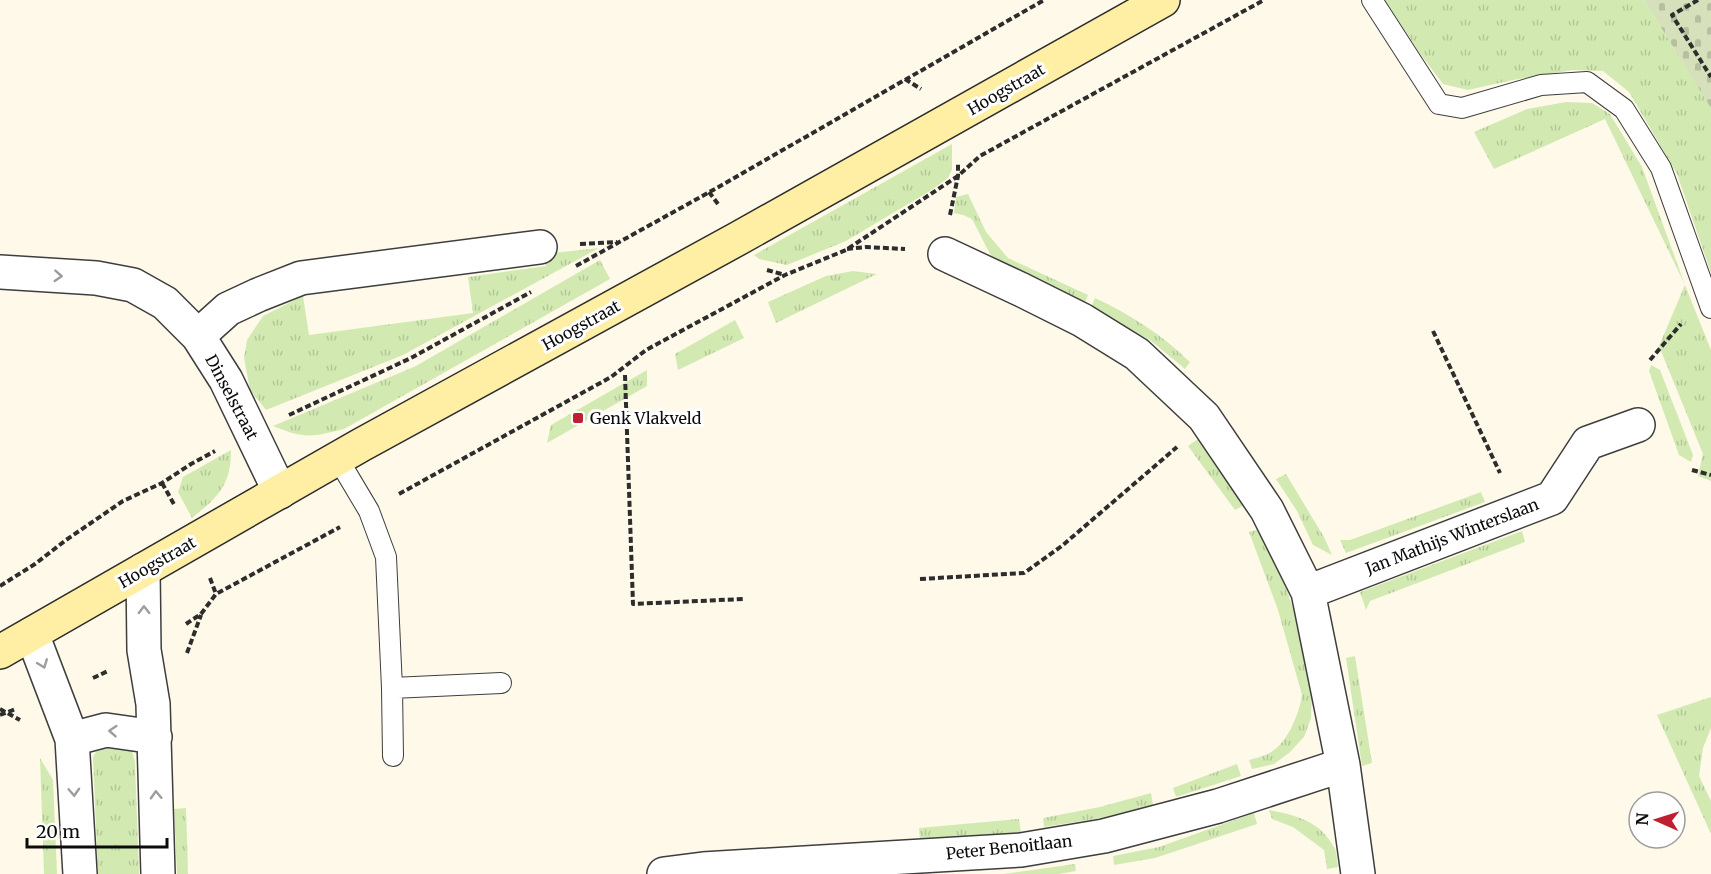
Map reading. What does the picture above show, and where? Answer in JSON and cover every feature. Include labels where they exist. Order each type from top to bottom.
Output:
[{"type":"main road","name":"Hoogstraat","points":[[0,652],[338,459],[752,231],[1163,0]]},
{"type":"street","points":[[198,336],[228,309],[301,278],[540,247]]},
{"type":"street","points":[[945,254],[1082,320],[1137,354],[1204,417],[1267,510],[1308,592],[1343,765],[1358,874]]},
{"type":"street","name":"Dinselstraat","points":[[0,272],[96,278],[133,285],[165,303],[198,336],[226,380],[280,492]]},
{"type":"street","name":"Jan Mathijs Winterslaan","points":[[1308,592],[1552,498],[1588,443],[1638,425]]},
{"type":"street","points":[[143,570],[144,650],[153,704],[159,874]]},
{"type":"street","points":[[32,634],[72,739],[80,874]]},
{"type":"street","points":[[72,739],[106,730],[155,737]]},
{"type":"street","name":"Peter Benoitlaan","points":[[664,874],[703,869],[1021,850],[1104,836],[1218,806],[1343,765]]},
{"type":"lane","points":[[1372,0],[1439,104],[1462,108],[1541,85],[1587,82],[1624,109],[1661,168],[1711,308]]},
{"type":"lane","points":[[338,459],[369,511],[386,557],[393,756]]},
{"type":"lane","points":[[392,688],[501,683]]},
{"type":"path","points":[[567,272],[725,184],[1044,0]]},
{"type":"path","points":[[54,694],[105,673],[201,614],[216,594],[611,377],[646,350],[785,275],[846,250],[958,176],[980,156],[1264,0]]},
{"type":"path","points":[[1698,0],[1672,15],[1711,77]]},
{"type":"path","points":[[950,212],[958,176],[959,156]]},
{"type":"path","points":[[846,250],[866,247],[895,248]]},
{"type":"path","points":[[283,417],[411,358],[535,289]]},
{"type":"path","points":[[1650,360],[1686,319]]},
{"type":"path","points":[[1433,331],[1500,473]]},
{"type":"path","points":[[626,375],[633,604],[743,599]]},
{"type":"path","points":[[920,579],[1024,573],[1063,545],[1180,444]]},
{"type":"path","points":[[0,586],[123,501],[162,483],[220,448]]},
{"type":"path","points":[[1692,470],[1711,475]]},
{"type":"green space","points":[[1385,0],[1644,0],[1711,107],[1711,273],[1677,174],[1629,92],[1603,71],[1573,70],[1468,90],[1443,84]]},
{"type":"green space","points":[[1644,0],[1711,0],[1711,108]]},
{"type":"green space","points":[[1566,102],[1592,103],[1610,114],[1642,167],[1685,285],[1605,119],[1494,169],[1474,132],[1527,109]]},
{"type":"green space","points":[[952,144],[952,170],[948,178],[846,241],[787,265],[759,259],[754,255]]},
{"type":"green space","points":[[968,194],[986,232],[1008,258],[1088,295],[1084,305],[1001,265],[990,254],[972,219],[954,213],[956,197]]},
{"type":"green space","points":[[599,248],[403,355],[266,410],[250,390],[244,358],[247,340],[263,316],[303,296],[309,335],[473,313],[468,277],[546,266],[544,254]]},
{"type":"green space","points":[[600,260],[610,279],[344,429],[323,434],[301,435],[273,426],[416,366]]},
{"type":"green space","points":[[853,271],[877,274],[776,323],[768,302],[826,276]]},
{"type":"green space","points":[[1685,285],[1711,350],[1711,481],[1698,476],[1703,454],[1659,346]]},
{"type":"green space","points":[[1095,298],[1121,311],[1157,334],[1190,362],[1185,369],[1150,340],[1090,310]]},
{"type":"green space","points":[[735,320],[744,338],[678,370],[675,354]]},
{"type":"green space","points":[[1651,365],[1660,370],[1693,455],[1691,462],[1679,455],[1649,371]]},
{"type":"green space","points":[[647,370],[647,386],[547,443],[551,425]]},
{"type":"green space","points":[[1198,439],[1246,504],[1235,510],[1188,446]]},
{"type":"green space","points":[[231,450],[226,482],[216,497],[192,518],[178,492],[183,477]]},
{"type":"green space","points":[[1286,474],[1324,537],[1332,555],[1313,545],[1297,511],[1276,479]]},
{"type":"green space","points":[[1481,492],[1485,502],[1346,553],[1340,540],[1350,540]]},
{"type":"green space","points":[[1259,529],[1284,582],[1299,626],[1312,693],[1311,718],[1304,737],[1289,753],[1274,764],[1252,769],[1249,760],[1271,752],[1283,742],[1295,719],[1302,695],[1278,610],[1249,532]]},
{"type":"green space","points":[[1522,531],[1525,542],[1370,601],[1366,610],[1360,592]]},
{"type":"green space","points":[[1355,656],[1372,763],[1362,766],[1346,658]]},
{"type":"green space","points":[[1711,697],[1711,728],[1703,748],[1699,776],[1711,801],[1711,834],[1657,715]]},
{"type":"green space","points":[[100,745],[121,745],[132,751],[135,762],[139,874],[98,874],[93,757]]},
{"type":"green space","points":[[40,758],[53,780],[57,874],[44,874]]},
{"type":"green space","points":[[1237,764],[1241,776],[1176,797],[1173,788]]},
{"type":"green space","points":[[1151,793],[1153,805],[1101,818],[1044,827],[1043,818],[1100,807]]},
{"type":"green space","points":[[186,808],[188,874],[177,874],[174,809]]},
{"type":"green space","points":[[1269,810],[1298,817],[1323,832],[1335,849],[1338,867],[1327,869],[1324,850],[1293,827],[1272,819]]},
{"type":"green space","points":[[1254,813],[1257,824],[1155,858],[1114,865],[1113,856],[1159,847]]},
{"type":"green space","points":[[1019,819],[1021,833],[920,841],[919,828]]},
{"type":"green space","points":[[1075,864],[1076,871],[1059,874],[1003,874]]},
{"type":"place","name":"Genk Vlakveld","points":[[578,418]]}]
